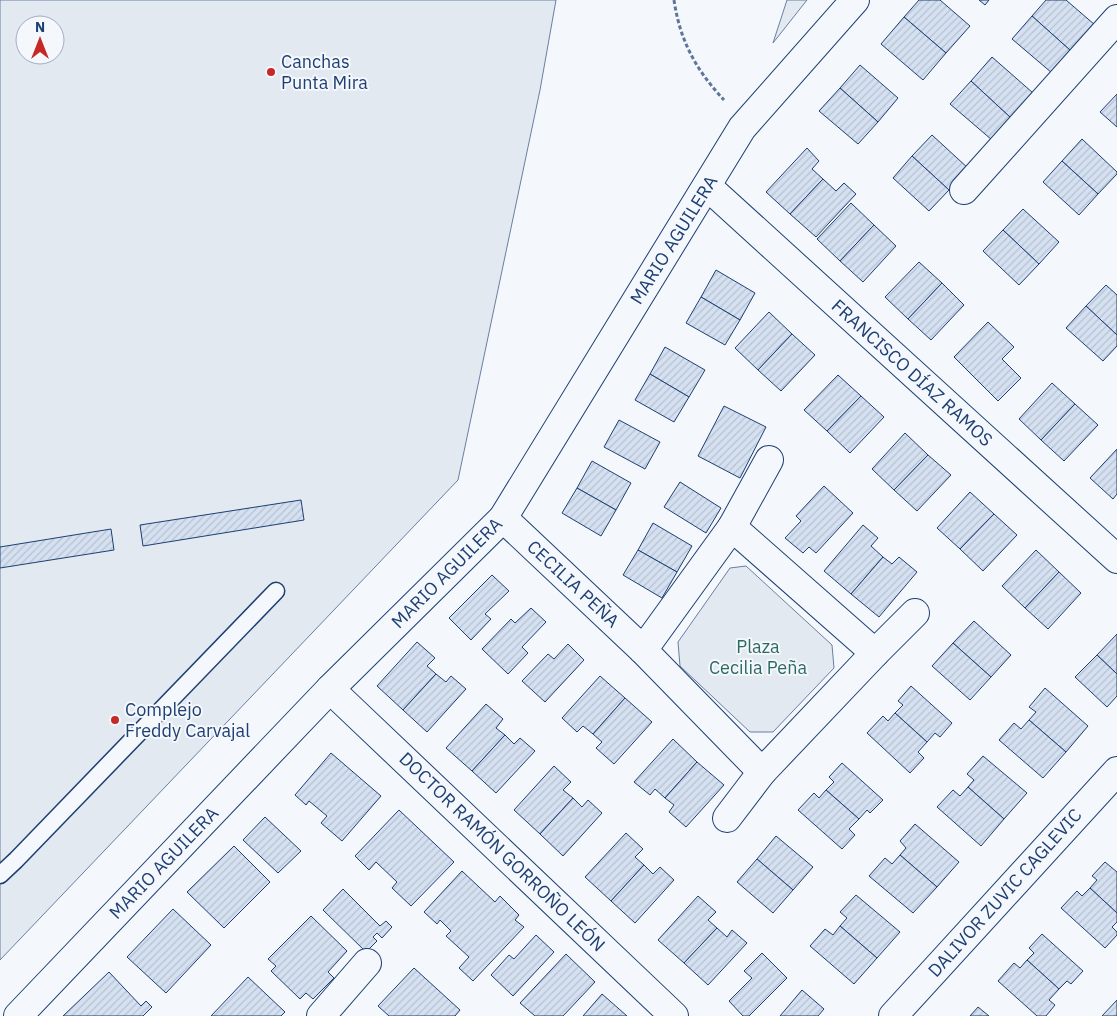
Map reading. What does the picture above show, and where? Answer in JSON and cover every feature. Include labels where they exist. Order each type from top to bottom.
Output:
[{"type":"street","name":"MARIO AGUILERA","points":[[18,1016],[330,689],[503,518],[742,128],[855,0]]},
{"type":"street","points":[[964,190],[1117,19]]},
{"type":"street","name":"FRANCISCO DÍAZ RAMOS","points":[[707,186],[1117,560]]},
{"type":"street","points":[[643,650],[732,527],[769,460]]},
{"type":"street","name":"CECILIA PEÑA","points":[[503,518],[643,650],[762,772]]},
{"type":"street","points":[[732,527],[875,653]]},
{"type":"street","points":[[727,818],[762,772],[915,613]]},
{"type":"street","name":"DOCTOR RAMÓN GORROÑO LEÓN","points":[[330,689],[674,1016]]},
{"type":"street","name":"DALIVOR ZUVIC CAGLEVIC","points":[[893,1016],[1117,771]]},
{"type":"street","points":[[333,1011],[367,964]]},
{"type":"lane","points":[[0,875],[276,591]]},
{"type":"path","points":[[674,0],[685,45],[709,84],[724,101],[742,128]]},
{"type":"green space","name":"Complejo Freddy Carvajal","points":[[0,0],[556,0],[540,90],[458,480],[0,960]]},
{"type":"green space","points":[[787,0],[807,0],[773,43]]},
{"type":"green space","name":"Plaza Cecilia Peña","points":[[746,566],[832,645],[834,668],[773,732],[750,732],[680,666],[678,642],[730,568]]},
{"type":"building","points":[[919,0],[940,0],[970,26],[946,53],[904,17]]},
{"type":"building","points":[[979,0],[989,0],[985,5]]},
{"type":"building","points":[[1046,0],[1066,0],[1095,25],[1071,51],[1032,16]]},
{"type":"building","points":[[1032,16],[1071,51],[1052,73],[1012,39]]},
{"type":"building","points":[[904,17],[946,53],[923,80],[881,44]]},
{"type":"building","points":[[992,57],[1033,93],[1011,118],[971,81]]},
{"type":"building","points":[[860,65],[898,98],[878,122],[840,88]]},
{"type":"building","points":[[971,81],[1011,118],[992,140],[950,104]]},
{"type":"building","points":[[840,88],[878,122],[858,144],[819,111]]},
{"type":"building","points":[[1117,94],[1117,127],[1100,112]]},
{"type":"building","points":[[932,135],[969,169],[949,190],[912,156]]},
{"type":"building","points":[[1082,139],[1117,172],[1098,194],[1062,161]]},
{"type":"building","points":[[807,148],[819,161],[812,169],[823,179],[790,214],[766,192]]},
{"type":"building","points":[[912,156],[949,190],[929,211],[893,178]]},
{"type":"building","points":[[1062,161],[1098,194],[1079,215],[1043,182]]},
{"type":"building","points":[[823,179],[836,191],[844,183],[856,194],[816,237],[790,214]]},
{"type":"building","points":[[851,203],[874,225],[840,261],[817,239]]},
{"type":"building","points":[[1023,209],[1059,242],[1039,264],[1003,230]]},
{"type":"building","points":[[874,225],[896,246],[863,282],[840,261]]},
{"type":"building","points":[[1003,230],[1039,264],[1019,285],[983,251]]},
{"type":"building","points":[[919,262],[942,283],[908,319],[885,297]]},
{"type":"building","points":[[716,270],[755,293],[740,320],[701,297]]},
{"type":"building","points":[[942,283],[964,305],[931,340],[908,319]]},
{"type":"building","points":[[1106,285],[1117,295],[1117,335],[1086,306]]},
{"type":"building","points":[[701,297],[740,320],[725,345],[686,323]]},
{"type":"building","points":[[1086,306],[1117,335],[1117,346],[1103,361],[1066,328]]},
{"type":"building","points":[[769,312],[792,334],[758,370],[735,348]]},
{"type":"building","points":[[988,322],[1014,347],[1002,359],[1021,378],[998,401],[954,357]]},
{"type":"building","points":[[792,334],[815,355],[781,391],[758,370]]},
{"type":"building","points":[[665,347],[705,370],[689,397],[650,374]]},
{"type":"building","points":[[650,374],[689,397],[674,422],[635,400]]},
{"type":"building","points":[[838,375],[861,396],[827,431],[804,410]]},
{"type":"building","points":[[1052,383],[1075,404],[1041,440],[1019,419]]},
{"type":"building","points":[[861,396],[884,417],[850,453],[827,431]]},
{"type":"building","points":[[1075,404],[1098,425],[1064,461],[1041,440]]},
{"type":"building","points":[[724,406],[766,427],[740,478],[698,456]]},
{"type":"building","points":[[619,420],[660,442],[645,469],[604,447]]},
{"type":"building","points":[[905,433],[928,455],[894,490],[872,469]]},
{"type":"building","points":[[1117,449],[1117,494],[1113,499],[1090,478]]},
{"type":"building","points":[[928,455],[951,475],[917,511],[894,490]]},
{"type":"building","points":[[592,461],[631,483],[616,510],[577,488]]},
{"type":"building","points":[[680,482],[721,508],[706,533],[664,507]]},
{"type":"building","points":[[824,486],[853,513],[816,553],[809,547],[803,553],[785,538],[801,521],[796,516]]},
{"type":"building","points":[[577,488],[616,510],[601,536],[562,513]]},
{"type":"building","points":[[970,492],[994,514],[960,549],[937,528]]},
{"type":"building","points":[[301,500],[304,520],[143,546],[140,525]]},
{"type":"building","points":[[994,514],[1017,535],[983,571],[960,549]]},
{"type":"building","points":[[653,523],[692,546],[677,572],[638,550]]},
{"type":"building","points":[[863,525],[878,538],[871,546],[883,557],[851,594],[824,571]]},
{"type":"building","points":[[111,529],[114,550],[0,568],[0,547]]},
{"type":"building","points":[[638,550],[677,572],[662,598],[623,575]]},
{"type":"building","points":[[1036,550],[1059,572],[1025,608],[1002,586]]},
{"type":"building","points":[[883,557],[892,564],[899,557],[917,572],[879,617],[851,594]]},
{"type":"building","points":[[1059,572],[1081,593],[1048,629],[1025,608]]},
{"type":"building","points":[[492,575],[509,591],[485,614],[491,619],[471,640],[449,618]]},
{"type":"building","points":[[531,608],[546,622],[522,647],[528,653],[508,674],[482,649],[511,619],[515,623]]},
{"type":"building","points":[[974,621],[1011,655],[991,677],[953,643]]},
{"type":"building","points":[[1117,634],[1117,674],[1097,655]]},
{"type":"building","points":[[417,642],[435,658],[427,666],[436,674],[403,710],[377,686]]},
{"type":"building","points":[[953,643],[991,677],[970,700],[932,666]]},
{"type":"building","points":[[568,644],[584,660],[545,702],[522,681],[548,654],[554,659]]},
{"type":"building","points":[[1097,655],[1117,674],[1117,696],[1107,707],[1075,677]]},
{"type":"building","points":[[436,674],[446,682],[451,676],[466,689],[427,732],[403,710]]},
{"type":"building","points":[[600,676],[625,698],[593,734],[583,726],[577,732],[562,718]]},
{"type":"building","points":[[911,686],[952,723],[940,737],[935,733],[927,742],[895,713],[903,705],[898,701]]},
{"type":"building","points":[[1045,688],[1088,726],[1066,752],[1029,720],[1036,712],[1029,707]]},
{"type":"building","points":[[625,698],[652,722],[614,764],[596,748],[602,742],[593,734]]},
{"type":"building","points":[[486,704],[503,719],[496,728],[505,735],[472,771],[446,748]]},
{"type":"building","points":[[895,713],[927,742],[918,752],[924,758],[910,773],[867,733],[883,716],[888,721]]},
{"type":"building","points":[[1029,720],[1066,752],[1043,778],[999,740],[1014,723],[1021,729]]},
{"type":"building","points":[[505,735],[514,744],[520,738],[535,751],[496,793],[472,771]]},
{"type":"building","points":[[673,739],[697,762],[665,798],[655,789],[650,795],[634,782]]},
{"type":"building","points":[[331,753],[381,796],[342,841],[321,823],[327,816],[309,801],[306,805],[295,795]]},
{"type":"building","points":[[983,756],[1027,793],[1004,819],[968,787],[974,780],[967,774]]},
{"type":"building","points":[[697,762],[724,785],[686,827],[669,812],[674,805],[665,798]]},
{"type":"building","points":[[842,763],[883,800],[870,813],[867,810],[859,819],[826,790],[834,782],[829,777]]},
{"type":"building","points":[[554,766],[571,782],[563,790],[573,798],[540,834],[514,810]]},
{"type":"building","points":[[968,787],[1004,819],[981,846],[937,807],[953,790],[960,796]]},
{"type":"building","points":[[826,790],[859,819],[849,829],[855,835],[842,849],[798,810],[814,793],[819,798]]},
{"type":"building","points":[[573,798],[582,807],[588,800],[602,813],[563,856],[540,834]]},
{"type":"building","points":[[399,810],[454,862],[411,906],[392,888],[397,882],[376,862],[369,870],[355,856]]},
{"type":"building","points":[[265,817],[301,851],[278,873],[243,840]]},
{"type":"building","points":[[915,824],[959,862],[937,887],[900,855],[906,848],[900,841]]},
{"type":"building","points":[[626,833],[643,849],[635,857],[644,865],[611,901],[585,877]]},
{"type":"building","points":[[776,836],[813,867],[793,890],[757,859]]},
{"type":"building","points":[[234,846],[270,882],[224,928],[187,892]]},
{"type":"building","points":[[900,855],[937,887],[913,913],[869,876],[885,858],[892,864]]},
{"type":"building","points":[[757,859],[793,890],[773,913],[737,882]]},
{"type":"building","points":[[1105,862],[1117,872],[1117,913],[1090,888],[1097,880],[1092,876]]},
{"type":"building","points":[[644,865],[653,874],[660,867],[674,880],[635,923],[611,901]]},
{"type":"building","points":[[462,871],[495,902],[500,896],[519,915],[515,920],[524,927],[473,981],[459,968],[469,957],[446,936],[451,931],[440,920],[437,924],[424,912]]},
{"type":"building","points":[[1090,888],[1117,913],[1117,922],[1112,927],[1117,932],[1117,935],[1105,948],[1061,908],[1077,891],[1082,896]]},
{"type":"building","points":[[343,889],[380,926],[386,921],[392,927],[382,938],[377,933],[373,937],[377,941],[366,952],[323,910]]},
{"type":"building","points":[[856,895],[900,932],[877,958],[840,926],[847,918],[840,912]]},
{"type":"building","points":[[698,896],[716,912],[708,920],[717,928],[684,963],[658,940]]},
{"type":"building","points":[[173,909],[211,945],[166,993],[127,957]]},
{"type":"building","points":[[311,916],[347,951],[328,972],[334,978],[313,999],[306,993],[300,999],[271,971],[276,966],[268,959]]},
{"type":"building","points":[[840,926],[877,958],[854,984],[810,946],[825,929],[833,935]]},
{"type":"building","points":[[717,928],[727,937],[732,930],[747,943],[708,985],[684,963]]},
{"type":"building","points":[[1042,934],[1083,971],[1071,984],[1067,981],[1059,989],[1027,960],[1034,953],[1029,948]]},
{"type":"building","points":[[536,935],[554,952],[513,996],[491,975],[509,955],[514,959]]},
{"type":"building","points":[[762,953],[787,978],[749,1016],[743,1016],[729,1001],[752,978],[744,971]]},
{"type":"building","points":[[566,954],[595,982],[563,1016],[535,1016],[520,1003]]},
{"type":"building","points":[[1027,960],[1059,989],[1049,1000],[1055,1005],[1046,1016],[1037,1016],[998,981],[1014,963],[1020,968]]},
{"type":"building","points":[[414,968],[460,1010],[455,1016],[389,1016],[378,1006]]},
{"type":"building","points":[[109,972],[141,1006],[146,1001],[152,1007],[143,1016],[63,1016]]},
{"type":"building","points":[[248,977],[285,1012],[281,1016],[211,1016]]},
{"type":"building","points":[[802,990],[824,1009],[818,1016],[780,1016]]},
{"type":"building","points":[[602,994],[627,1016],[583,1016]]},
{"type":"building","points":[[1117,1000],[1117,1016],[1102,1016]]},
{"type":"building","points":[[978,1007],[989,1016],[970,1016]]},
{"type":"place","name":"Canchas Punta Mira","points":[[271,72]]},
{"type":"place","name":"Complejo Freddy Carvajal","points":[[115,720]]}]
